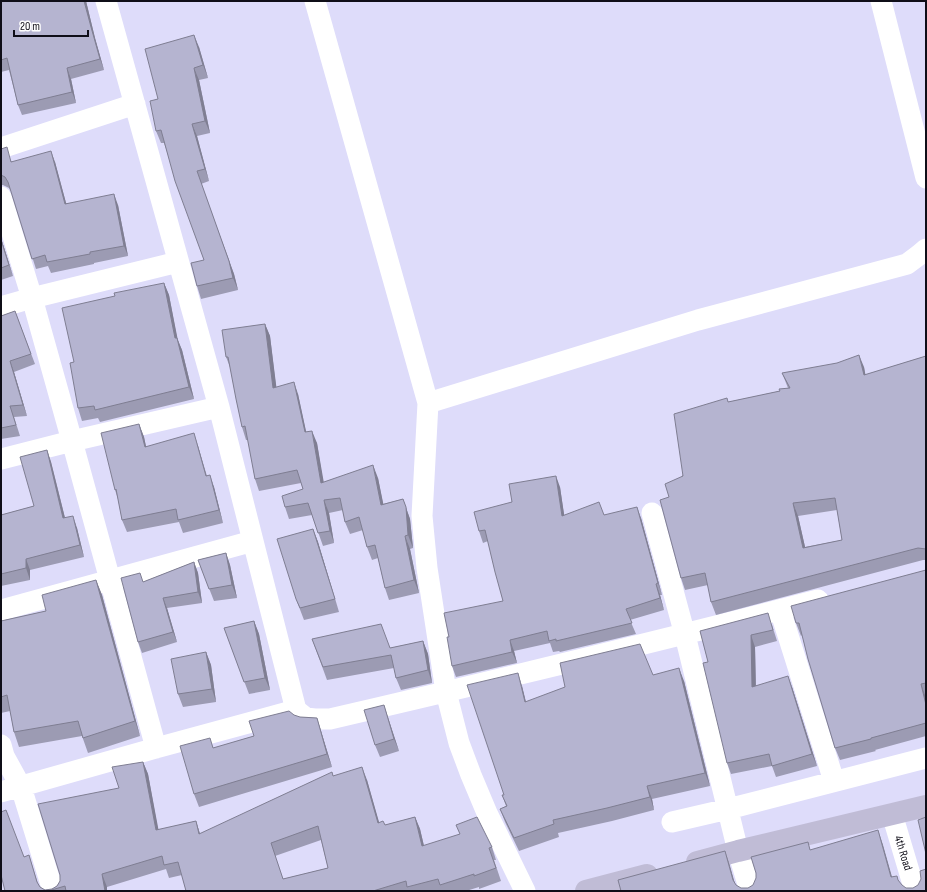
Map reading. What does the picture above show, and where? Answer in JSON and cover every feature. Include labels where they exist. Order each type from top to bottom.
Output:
[{"type":"main road","points":[[586,891],[609,888],[670,869],[738,851],[926,806]]},
{"type":"street","points":[[106,1],[219,407],[296,710],[306,718],[315,720],[330,718],[685,635],[834,596]]},
{"type":"street","points":[[315,1],[428,404],[422,516],[427,568],[446,692],[459,743],[471,774],[487,813],[524,891]]},
{"type":"street","points":[[881,1],[926,178]]},
{"type":"street","points":[[1,148],[134,104]]},
{"type":"street","points":[[1,197],[32,298],[156,748]]},
{"type":"street","points":[[428,404],[698,320],[907,264],[926,249]]},
{"type":"street","points":[[1,307],[178,262]]},
{"type":"street","points":[[1,459],[219,407]]},
{"type":"street","points":[[652,513],[685,635],[738,851],[750,891]]},
{"type":"street","points":[[1,610],[253,541]]},
{"type":"street","points":[[780,610],[834,781]]},
{"type":"street","points":[[1,792],[296,710]]},
{"type":"street","points":[[1,745],[4,756],[21,787],[53,891]]},
{"type":"street","points":[[672,822],[926,758]]},
{"type":"street","name":"4th Road","points":[[892,814],[915,891]]},
{"type":"building","points":[[1,1],[84,1],[100,59],[67,68],[72,92],[18,105],[7,58],[1,60]]},
{"type":"building","points":[[194,35],[203,65],[194,68],[205,121],[192,124],[205,169],[197,171],[229,261],[233,278],[197,286],[191,263],[204,260],[175,181],[161,130],[156,131],[150,101],[158,99],[145,49]]},
{"type":"building","points":[[7,147],[11,162],[51,151],[65,204],[114,194],[124,246],[47,262],[45,255],[32,259],[8,182],[5,177],[1,175],[1,149]]},
{"type":"building","points":[[1,240],[9,265],[1,268]]},
{"type":"building","points":[[164,283],[175,338],[177,338],[189,387],[95,410],[94,406],[78,408],[70,363],[74,362],[62,308],[115,296],[114,293]]},
{"type":"building","points":[[15,311],[31,354],[10,361],[23,405],[10,406],[16,425],[1,428],[1,316]]},
{"type":"building","points":[[265,324],[273,388],[294,382],[305,432],[312,431],[321,483],[373,465],[381,505],[403,499],[406,507],[408,535],[405,536],[414,580],[385,588],[375,545],[367,547],[359,517],[345,522],[340,498],[324,500],[330,531],[318,533],[308,503],[285,507],[282,496],[303,489],[297,470],[255,479],[245,426],[242,427],[228,357],[226,357],[222,330]]},
{"type":"building","points":[[859,355],[864,375],[926,356],[926,549],[918,548],[711,602],[705,573],[681,578],[660,500],[669,497],[665,484],[683,476],[674,414],[727,398],[728,402],[780,391],[779,389],[790,388],[782,373],[837,363]],"holes":[[[835,498],[842,540],[803,548],[793,503]]]},
{"type":"building","points":[[139,424],[145,447],[194,433],[206,476],[210,475],[219,510],[178,520],[176,509],[122,520],[116,489],[115,490],[101,433]]},
{"type":"building","points":[[47,450],[63,518],[73,516],[80,545],[26,559],[26,568],[1,574],[1,515],[34,506],[20,457]]},
{"type":"building","points":[[556,476],[562,516],[599,502],[604,515],[637,507],[658,583],[656,584],[660,598],[626,609],[632,623],[556,641],[556,639],[549,641],[547,631],[510,640],[512,652],[452,666],[447,637],[449,637],[444,613],[503,601],[485,530],[479,531],[474,512],[512,502],[509,484]]},
{"type":"building","points":[[313,529],[335,599],[300,608],[277,539]]},
{"type":"building","points":[[226,553],[232,585],[209,589],[198,560]]},
{"type":"building","points":[[194,562],[198,592],[163,598],[173,632],[138,642],[121,578],[140,573],[143,582]]},
{"type":"building","points":[[926,570],[926,683],[921,684],[926,705],[926,723],[835,748],[808,659],[799,623],[796,623],[791,606]]},
{"type":"building","points":[[96,580],[135,721],[83,738],[78,721],[14,732],[7,695],[1,697],[1,621],[46,611],[42,595]]},
{"type":"building","points":[[768,613],[773,630],[751,635],[752,687],[788,676],[812,754],[772,766],[769,754],[727,763],[703,663],[708,662],[700,631]]},
{"type":"building","points":[[254,621],[265,678],[244,682],[224,628]]},
{"type":"building","points":[[381,624],[390,648],[423,641],[428,670],[396,678],[391,655],[323,667],[312,639]]},
{"type":"building","points":[[640,644],[653,675],[679,668],[705,773],[647,786],[650,797],[553,820],[554,824],[514,838],[500,809],[507,806],[502,795],[504,795],[467,685],[518,673],[525,702],[565,687],[560,663]]},
{"type":"building","points":[[206,652],[212,689],[178,694],[171,659]]},
{"type":"building","points":[[384,705],[394,739],[375,745],[364,710]]},
{"type":"building","points":[[289,711],[300,717],[317,718],[327,754],[194,794],[180,746],[210,738],[213,748],[254,736],[249,721]]},
{"type":"building","points":[[143,762],[156,830],[196,821],[199,834],[332,772],[333,776],[362,767],[378,823],[383,821],[385,825],[415,817],[422,846],[460,834],[456,825],[477,817],[492,847],[489,848],[496,868],[474,876],[474,874],[440,885],[438,879],[407,887],[406,881],[373,891],[186,891],[178,862],[164,865],[162,856],[102,874],[105,891],[66,891],[65,886],[48,891],[5,891],[1,875],[1,812],[6,810],[24,857],[29,855],[37,882],[40,887],[45,890],[52,889],[57,886],[60,881],[60,875],[38,804],[119,788],[112,767]],"holes":[[[318,826],[328,868],[283,879],[271,843]]]},
{"type":"building","points":[[926,817],[926,854],[918,820]]},
{"type":"building","points":[[878,830],[891,877],[897,876],[898,880],[906,888],[913,888],[918,885],[921,879],[920,871],[926,869],[926,891],[621,891],[618,880],[725,851],[733,880],[736,885],[741,888],[748,888],[753,885],[756,878],[751,857],[808,842],[810,850]]}]
